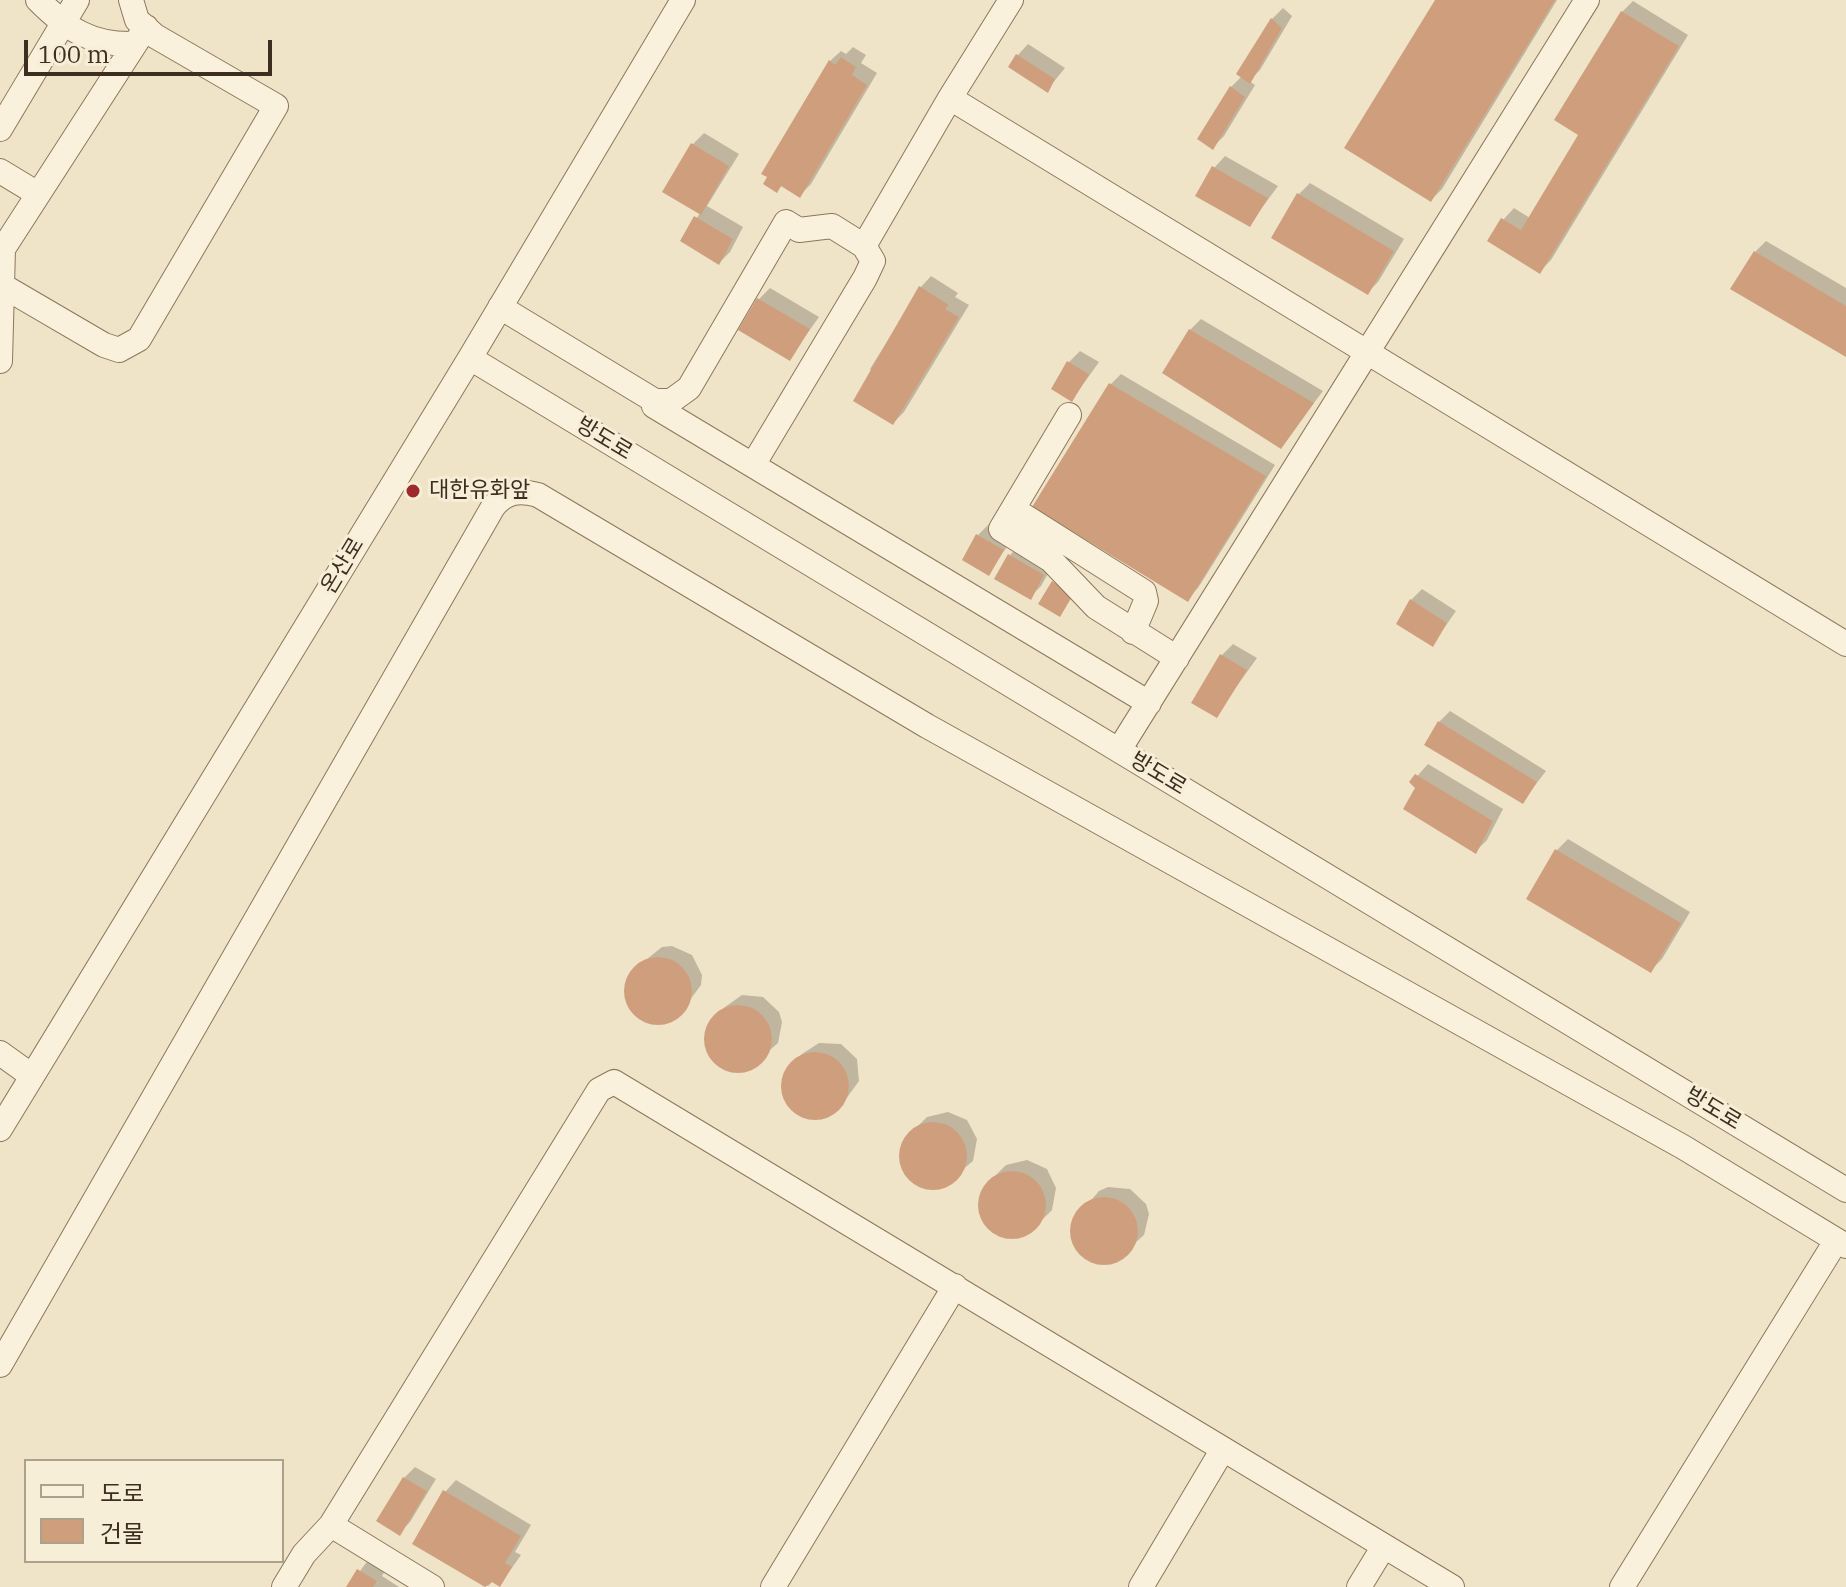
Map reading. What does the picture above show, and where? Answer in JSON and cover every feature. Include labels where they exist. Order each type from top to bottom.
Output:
[{"type":"street","points":[[3,286],[104,345],[119,350],[139,339],[276,106],[139,36],[106,44],[63,23],[38,0]]},
{"type":"street","points":[[0,129],[77,0]]},
{"type":"street","points":[[0,361],[3,249],[139,36],[131,0]]},
{"type":"street","name":"온산로","points":[[0,1129],[470,358],[683,0]]},
{"type":"street","points":[[864,246],[1011,0]]},
{"type":"street","points":[[1119,750],[1587,0]]},
{"type":"street","points":[[950,98],[1846,644]]},
{"type":"street","points":[[0,171],[38,194]]},
{"type":"street","points":[[500,307],[655,401],[671,401],[689,388],[786,222],[799,230],[832,226],[864,246],[873,261],[753,465]]},
{"type":"street","name":"방도로","points":[[470,358],[1846,1190]]},
{"type":"street","points":[[655,401],[654,406],[1149,703]]},
{"type":"street","points":[[1069,415],[1001,529],[1051,560],[1096,607],[1177,658]]},
{"type":"street","points":[[0,1365],[493,507],[510,493],[524,491],[538,495],[939,733],[1683,1147],[1841,1244],[1622,1587]]},
{"type":"street","points":[[1013,509],[1144,592],[1146,601],[1133,632]]},
{"type":"street","points":[[0,1053],[32,1076]]},
{"type":"street","points":[[284,1587],[304,1554],[331,1525],[599,1090],[607,1085],[621,1084],[1452,1587]]},
{"type":"street","points":[[773,1587],[955,1286]]},
{"type":"street","points":[[1141,1587],[1223,1449]]},
{"type":"street","points":[[331,1525],[432,1587]]},
{"type":"street","points":[[1359,1587],[1384,1546]]},
{"type":"building","points":[[1435,0],[1555,0],[1431,202],[1344,148]]},
{"type":"building","points":[[1621,11],[1679,46],[1540,274],[1487,241],[1501,218],[1521,230],[1578,135],[1554,120]]},
{"type":"building","points":[[1271,18],[1282,28],[1250,84],[1236,74]]},
{"type":"building","points":[[1016,54],[1055,79],[1048,93],[1008,67]]},
{"type":"building","points":[[841,57],[856,67],[852,75],[867,85],[800,198],[781,186],[777,193],[763,184],[767,177],[761,174],[829,60],[835,65]]},
{"type":"building","points":[[1230,86],[1245,97],[1213,150],[1197,139]]},
{"type":"building","points":[[691,143],[729,166],[701,215],[662,192]]},
{"type":"building","points":[[1212,166],[1268,198],[1250,227],[1195,196]]},
{"type":"building","points":[[1297,193],[1394,251],[1368,295],[1271,238]]},
{"type":"building","points":[[694,216],[733,239],[719,265],[680,241]]},
{"type":"building","points":[[1754,251],[1846,306],[1846,357],[1730,289]]},
{"type":"building","points":[[919,286],[949,305],[945,309],[959,317],[893,425],[853,401]]},
{"type":"building","points":[[757,298],[810,329],[790,361],[738,330]]},
{"type":"building","points":[[1189,329],[1314,403],[1281,449],[1162,373]]},
{"type":"building","points":[[1067,361],[1089,374],[1072,402],[1051,389]]},
{"type":"building","points":[[1109,383],[1266,476],[1188,602],[1032,507]]},
{"type":"building","points":[[976,534],[1004,550],[989,576],[962,560]]},
{"type":"building","points":[[1008,554],[1044,575],[1031,600],[994,579]]},
{"type":"building","points":[[1052,581],[1073,595],[1060,617],[1038,604]]},
{"type":"building","points":[[1410,599],[1447,623],[1433,647],[1396,624]]},
{"type":"building","points":[[1220,654],[1247,670],[1217,718],[1191,703]]},
{"type":"building","points":[[1438,721],[1537,782],[1523,804],[1424,745]]},
{"type":"building","points":[[1415,774],[1493,821],[1476,854],[1403,809],[1415,788],[1409,782]]},
{"type":"building","points":[[1555,849],[1681,923],[1651,973],[1526,899]]},
{"type":"building","points":[[658,957],[682,967],[692,991],[682,1015],[658,1025],[634,1015],[624,991],[634,967]]},
{"type":"building","points":[[738,1005],[762,1015],[772,1039],[762,1063],[738,1073],[714,1063],[704,1039],[714,1015]]},
{"type":"building","points":[[815,1052],[839,1062],[849,1086],[839,1110],[815,1120],[791,1110],[781,1086],[791,1062]]},
{"type":"building","points":[[933,1122],[957,1132],[967,1156],[957,1180],[933,1190],[909,1180],[899,1156],[909,1132]]},
{"type":"building","points":[[1012,1171],[1036,1181],[1046,1205],[1036,1229],[1012,1239],[988,1229],[978,1205],[988,1181]]},
{"type":"building","points":[[1104,1197],[1128,1207],[1138,1231],[1128,1255],[1104,1265],[1080,1255],[1070,1231],[1080,1207]]},
{"type":"building","points":[[403,1477],[427,1491],[400,1536],[376,1521]]},
{"type":"building","points":[[443,1490],[521,1536],[505,1563],[512,1567],[500,1587],[492,1582],[485,1587],[412,1544]]},
{"type":"building","points":[[357,1569],[377,1581],[373,1587],[346,1587]]},
{"type":"place","name":"대한유화앞","points":[[413,491]]}]
